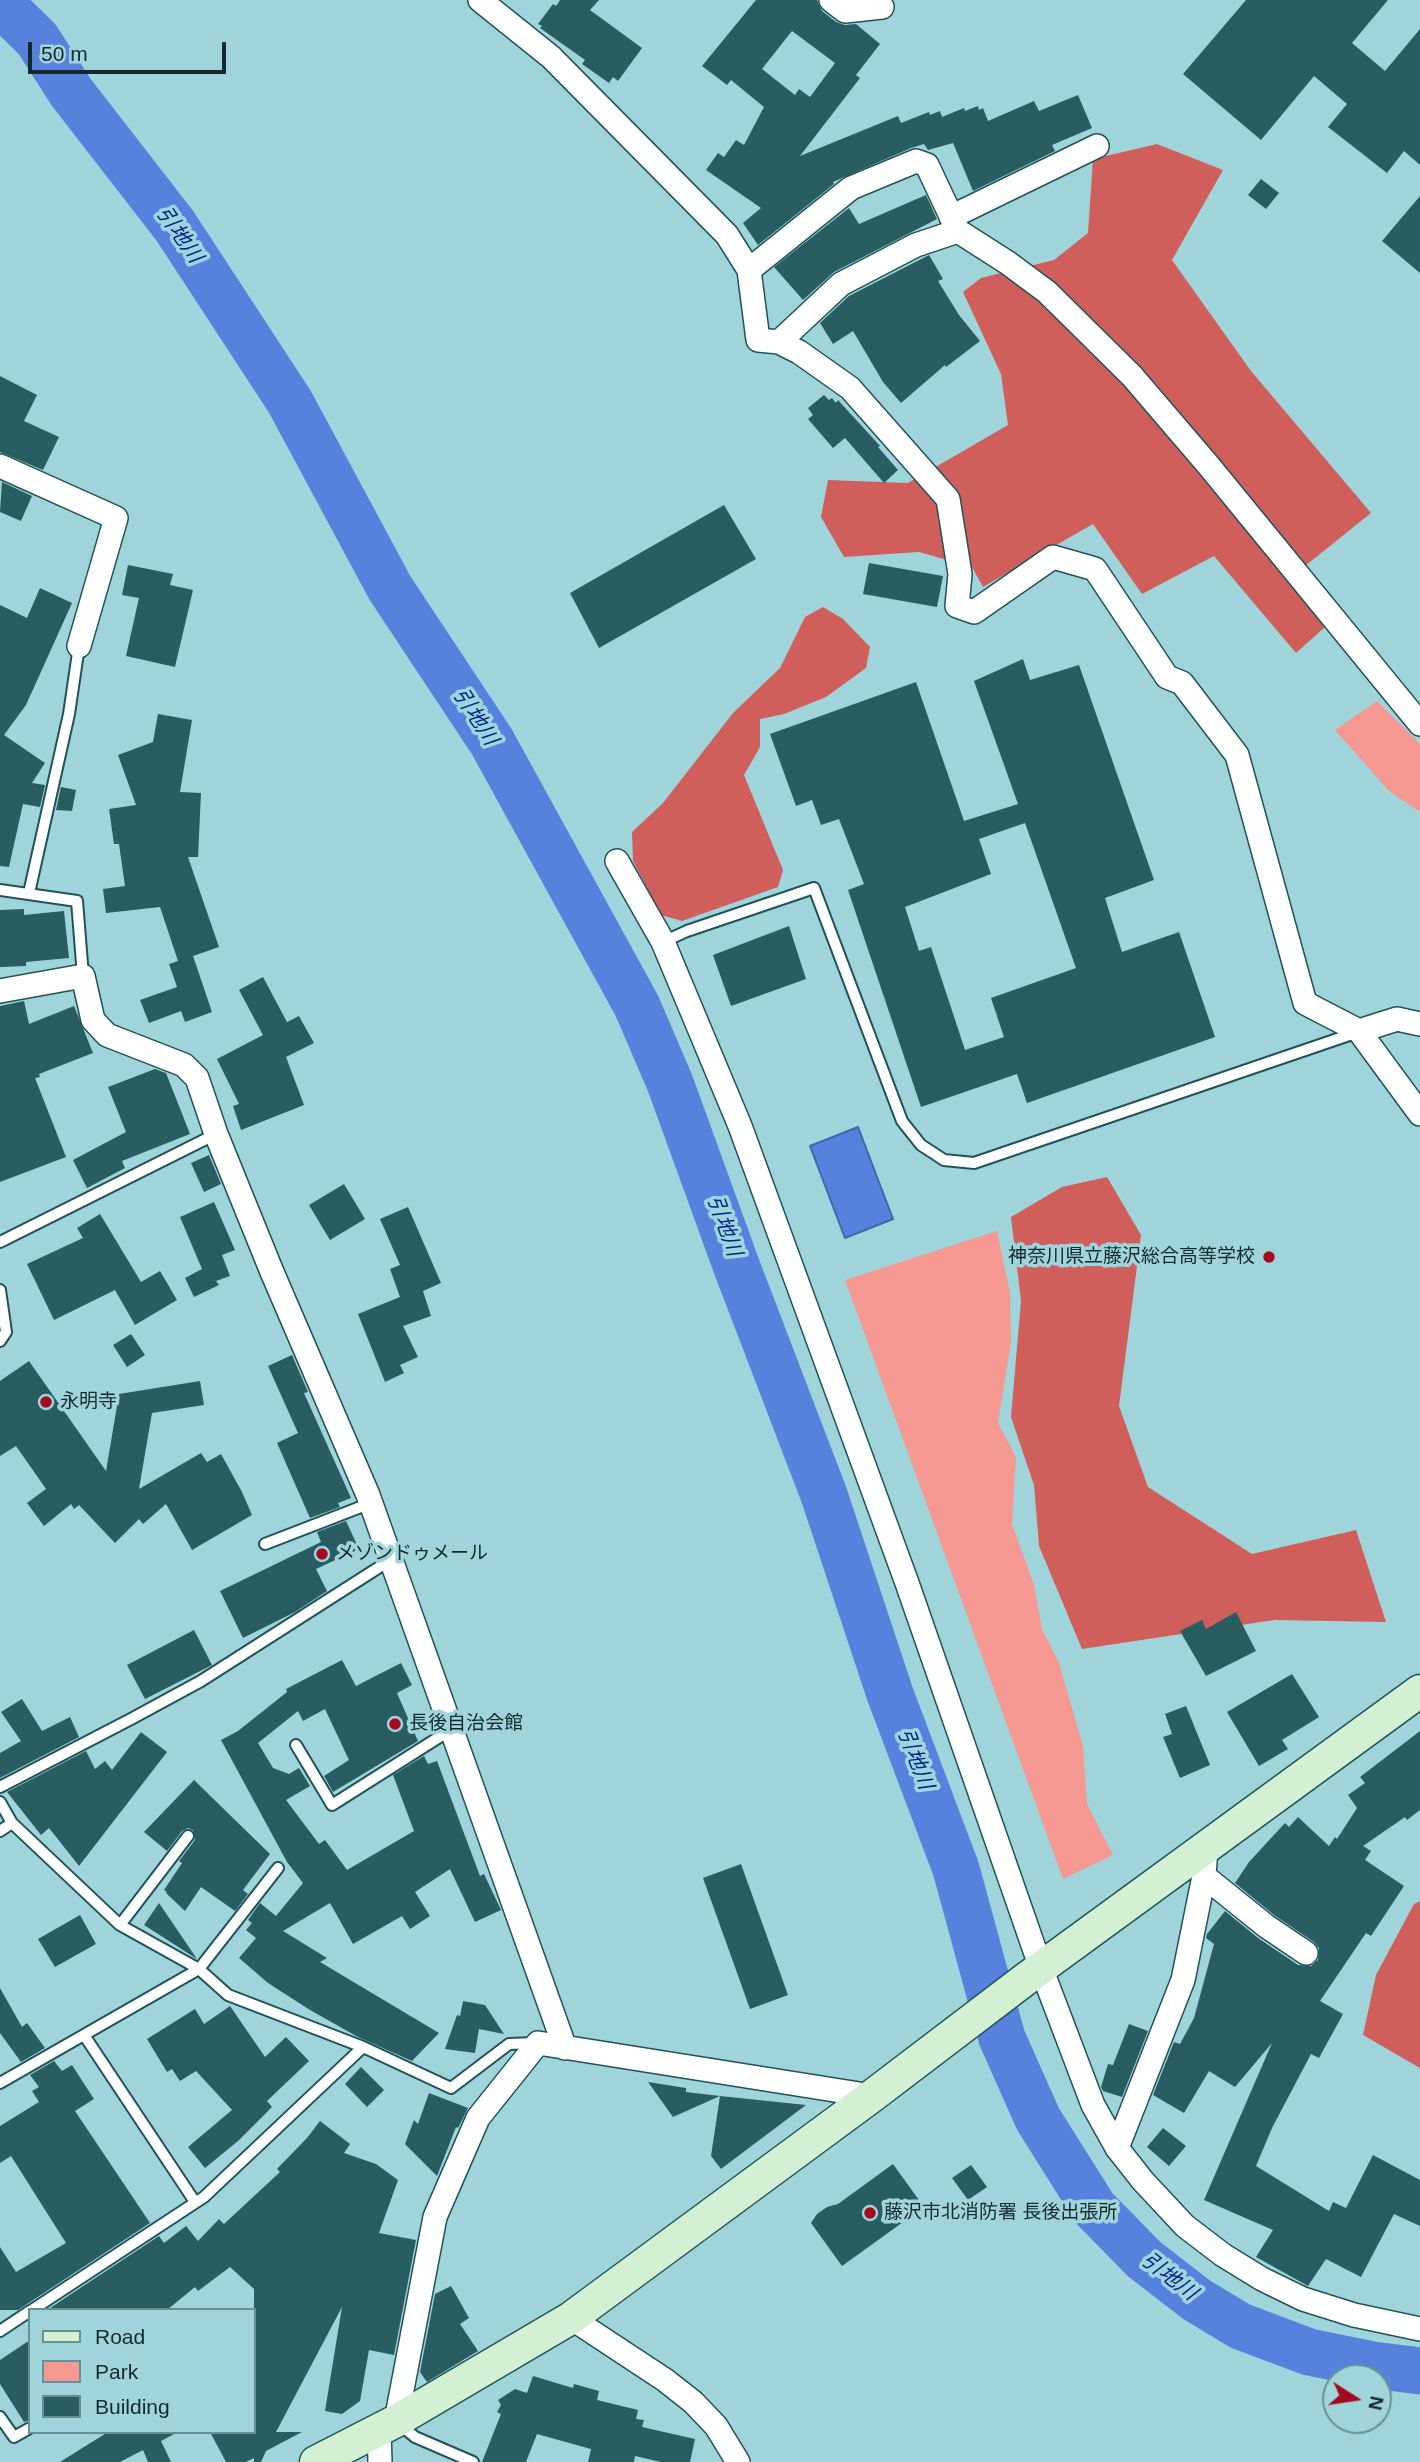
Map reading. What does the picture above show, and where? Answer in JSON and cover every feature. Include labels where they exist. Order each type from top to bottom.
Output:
[{"type":"street","points":[[831,0],[845,11],[882,7]]},
{"type":"street","points":[[489,2],[551,57],[727,235],[750,271],[758,340],[779,342],[799,352],[850,388],[948,499],[960,574],[957,606],[974,612],[1053,556],[1095,569],[1167,677],[1182,683],[1237,755],[1305,1003],[1359,1031],[1420,1114]]},
{"type":"street","points":[[779,342],[841,284],[1097,146]]},
{"type":"street","points":[[750,271],[851,188],[916,161],[927,165],[955,224],[1047,292],[1132,376],[1420,724]]},
{"type":"street","points":[[0,466],[116,518],[79,646]]},
{"type":"street","points":[[617,861],[663,942],[744,1139],[907,1583],[1034,1973],[1093,2105],[1118,2148],[1143,2181],[1185,2226],[1223,2255],[1303,2300],[1354,2315],[1420,2329]]},
{"type":"street","points":[[0,991],[83,976],[93,1020],[107,1035],[184,1065],[197,1078],[216,1134],[272,1272],[371,1503],[565,2048]]},
{"type":"street","points":[[1359,1031],[1397,1019],[1420,1024]]},
{"type":"street","points":[[316,2462],[387,2426],[571,2318],[1034,1973],[1205,1862],[1419,1693]]},
{"type":"street","points":[[1205,1862],[1266,1926],[1306,1953]]},
{"type":"street","points":[[1118,2148],[1183,1980],[1205,1862]]},
{"type":"street","points":[[380,2462],[435,2217],[478,2118],[538,2043],[872,2096]]},
{"type":"street","points":[[571,2318],[693,2402],[716,2426],[729,2457]]},
{"type":"lane","points":[[29,892],[69,714],[79,646]]},
{"type":"lane","points":[[663,942],[687,931],[814,888],[902,1121],[921,1146],[944,1160],[974,1163],[1359,1031]]},
{"type":"lane","points":[[0,890],[29,892],[77,901],[83,976]]},
{"type":"lane","points":[[0,1242],[216,1134]]},
{"type":"lane","points":[[0,1290],[6,1332],[0,1341]]},
{"type":"lane","points":[[265,1544],[371,1503]]},
{"type":"lane","points":[[0,1787],[201,1681],[392,1559]]},
{"type":"lane","points":[[296,1745],[332,1805],[452,1729]]},
{"type":"lane","points":[[0,1802],[12,1824],[120,1925],[200,1969],[228,1995],[363,2047],[451,2088],[509,2044],[538,2043]]},
{"type":"lane","points":[[0,1831],[12,1824]]},
{"type":"lane","points":[[120,1925],[188,1836]]},
{"type":"lane","points":[[0,2083],[200,1969],[278,1868]]},
{"type":"lane","points":[[84,2035],[195,2202]]},
{"type":"lane","points":[[36,2308],[204,2197],[363,2047]]},
{"type":"lane","points":[[0,2331],[28,2313]]},
{"type":"lane","points":[[0,2417],[14,2437],[28,2429]]},
{"type":"lane","points":[[387,2426],[474,2462]]},
{"type":"green space","points":[[1377,701],[1420,744],[1420,812],[1389,791],[1335,730]]},
{"type":"green space","points":[[997,1231],[1010,1293],[1011,1342],[998,1423],[1016,1457],[1012,1524],[1034,1585],[1042,1629],[1059,1663],[1083,1746],[1087,1804],[1113,1855],[1063,1879],[845,1280]]},
{"type":"shaded area","points":[[1157,144],[1223,170],[1172,260],[1251,371],[1371,513],[1300,570],[1335,618],[1296,653],[1214,556],[1142,594],[1093,524],[983,587],[972,567],[919,552],[844,557],[821,517],[828,480],[908,483],[1008,425],[1001,374],[963,292],[981,278],[1054,260],[1088,233],[1093,159]]},
{"type":"shaded area","points":[[823,607],[843,619],[870,647],[866,668],[826,697],[784,714],[760,719],[760,747],[744,775],[783,870],[778,887],[682,921],[661,915],[633,861],[632,832],[663,803],[733,713],[780,668],[805,617]]},
{"type":"shaded area","points":[[1107,1177],[1141,1235],[1119,1406],[1148,1487],[1252,1554],[1356,1530],[1386,1622],[1274,1620],[1082,1649],[1039,1546],[1034,1485],[1011,1417],[1021,1301],[1011,1217],[1062,1187]]},
{"type":"shaded area","points":[[1420,1901],[1420,2068],[1363,2035],[1376,1975],[1414,1904]]},
{"type":"water","points":[[858,1127],[893,1219],[845,1238],[810,1146]]},
{"type":"building","points":[[560,0],[599,0],[590,10],[642,48],[618,81],[613,77],[609,83],[582,64],[585,60],[540,28],[542,26],[538,24],[553,4],[556,6]]},
{"type":"building","points":[[756,0],[817,0],[822,11],[836,22],[856,24],[880,44],[856,75],[860,78],[800,156],[898,116],[901,123],[929,112],[930,115],[940,111],[942,117],[964,108],[965,111],[978,106],[979,110],[983,108],[988,121],[1034,101],[1039,111],[1078,95],[1092,128],[1052,145],[1055,151],[973,191],[953,143],[928,150],[924,144],[911,148],[833,182],[834,184],[758,245],[743,223],[761,208],[706,170],[718,153],[724,157],[736,140],[744,145],[764,107],[731,80],[727,85],[702,66]],"holes":[[[792,31],[835,63],[810,97],[799,89],[795,95],[762,69]]]},
{"type":"building","points":[[1246,0],[1388,0],[1352,43],[1385,71],[1420,29],[1420,165],[1404,151],[1387,173],[1328,127],[1347,104],[1314,76],[1261,140],[1183,74]]},
{"type":"building","points":[[1261,179],[1279,193],[1266,209],[1248,195]]},
{"type":"building","points":[[926,195],[937,219],[834,272],[803,300],[774,267],[849,208],[859,224]]},
{"type":"building","points":[[1420,196],[1420,273],[1382,241]]},
{"type":"building","points":[[929,255],[943,279],[938,281],[959,315],[980,341],[946,367],[945,365],[901,403],[883,382],[853,331],[833,344],[820,323],[849,296]]},
{"type":"building","points":[[0,376],[37,395],[24,421],[59,437],[43,470],[0,452]]},
{"type":"building","points":[[824,395],[836,403],[838,400],[898,470],[884,483],[845,438],[833,448],[808,419],[813,415],[808,408]]},
{"type":"building","points":[[2,482],[32,496],[21,521],[0,512]]},
{"type":"building","points":[[724,505],[756,559],[599,648],[570,593]]},
{"type":"building","points":[[869,563],[943,576],[937,607],[863,594]]},
{"type":"building","points":[[128,565],[173,574],[170,585],[193,590],[175,667],[126,656],[139,598],[122,595]]},
{"type":"building","points":[[40,588],[72,603],[26,705],[4,735],[45,763],[32,783],[45,785],[40,807],[23,804],[9,867],[0,866],[0,605],[27,618]]},
{"type":"building","points":[[1023,659],[1030,680],[1079,665],[1154,880],[1105,898],[1122,952],[1179,932],[1215,1037],[1027,1103],[1017,1074],[921,1107],[848,890],[864,884],[839,819],[821,825],[812,800],[796,806],[770,734],[916,682],[964,821],[1018,804],[974,681]],"holes":[[[1025,823],[1076,968],[991,998],[1004,1037],[965,1050],[931,947],[919,951],[905,907],[991,874],[979,839]]]},
{"type":"building","points":[[158,714],[192,720],[180,792],[201,793],[198,857],[188,857],[219,947],[193,956],[212,1012],[185,1022],[181,1011],[149,1023],[140,1000],[177,987],[169,964],[178,961],[160,907],[106,913],[103,889],[125,886],[119,844],[114,844],[109,809],[136,805],[118,755],[153,742]]},
{"type":"building","points":[[61,787],[76,790],[72,811],[56,810]]},
{"type":"building","points":[[24,909],[24,915],[64,911],[69,958],[26,962],[26,966],[0,967],[0,910]]},
{"type":"building","points":[[789,926],[806,979],[731,1006],[713,955]]},
{"type":"building","points":[[263,977],[287,1022],[299,1016],[314,1043],[286,1057],[304,1105],[241,1130],[233,1106],[239,1104],[217,1059],[263,1035],[239,990]]},
{"type":"building","points":[[24,1001],[29,1024],[74,1006],[93,1053],[35,1078],[66,1157],[0,1182],[0,1006]]},
{"type":"building","points":[[155,1069],[166,1073],[190,1134],[122,1161],[125,1168],[87,1188],[73,1160],[126,1132],[108,1087]]},
{"type":"building","points":[[209,1155],[221,1184],[204,1192],[191,1163]]},
{"type":"building","points":[[344,1184],[365,1219],[330,1240],[309,1205]]},
{"type":"building","points":[[214,1202],[235,1250],[222,1255],[230,1276],[216,1281],[219,1285],[194,1297],[185,1278],[202,1269],[180,1217]]},
{"type":"building","points":[[408,1207],[441,1283],[423,1291],[431,1316],[403,1326],[418,1357],[400,1365],[404,1373],[385,1382],[358,1314],[400,1297],[390,1269],[400,1265],[380,1219]]},
{"type":"building","points":[[100,1214],[141,1282],[160,1271],[177,1300],[135,1325],[115,1290],[54,1320],[27,1264],[83,1238],[77,1228]]},
{"type":"building","points":[[131,1334],[145,1355],[127,1367],[113,1345]]},
{"type":"building","points":[[292,1355],[308,1392],[304,1393],[351,1498],[338,1503],[340,1507],[310,1518],[277,1443],[298,1433],[268,1366]]},
{"type":"building","points":[[29,1361],[106,1471],[119,1394],[200,1381],[204,1405],[152,1413],[139,1489],[201,1453],[207,1462],[221,1454],[252,1515],[192,1550],[166,1504],[143,1524],[139,1519],[115,1543],[79,1505],[74,1509],[71,1504],[44,1526],[27,1503],[46,1489],[16,1446],[0,1456],[0,1381]]},
{"type":"building","points":[[346,1521],[359,1549],[316,1569],[327,1591],[295,1612],[243,1638],[220,1591],[321,1542],[317,1532]]},
{"type":"building","points":[[1236,1612],[1256,1651],[1206,1676],[1180,1631],[1202,1620],[1206,1629]]},
{"type":"building","points":[[194,1630],[212,1665],[145,1699],[127,1665]]},
{"type":"building","points":[[342,1660],[356,1686],[401,1663],[412,1685],[397,1693],[418,1741],[333,1792],[324,1776],[349,1760],[325,1709],[303,1721],[298,1711],[258,1743],[273,1768],[289,1774],[299,1768],[310,1786],[286,1800],[319,1844],[325,1840],[347,1870],[414,1831],[393,1775],[424,1756],[428,1764],[437,1761],[480,1876],[484,1874],[501,1910],[475,1922],[450,1869],[415,1892],[430,1916],[410,1929],[402,1916],[353,1944],[330,1903],[283,1931],[327,1958],[320,1962],[439,2033],[412,2061],[358,2037],[310,2010],[268,1983],[239,1958],[256,1938],[246,1930],[252,1923],[248,1920],[260,1903],[276,1916],[303,1883],[287,1862],[221,1740],[238,1731],[287,1692],[286,1689]]},
{"type":"building","points":[[1292,1674],[1319,1717],[1282,1740],[1288,1749],[1259,1766],[1227,1712]]},
{"type":"building","points":[[22,1699],[42,1731],[70,1717],[79,1737],[0,1778],[0,1753],[21,1741],[1,1712]]},
{"type":"building","points":[[1186,1706],[1210,1765],[1180,1778],[1163,1737],[1172,1734],[1165,1714]]},
{"type":"building","points":[[1420,1731],[1420,1810],[1363,1846],[1371,1851],[1365,1860],[1404,1886],[1371,1936],[1366,1933],[1320,2001],[1343,2014],[1319,2058],[1311,2054],[1272,2128],[1256,2166],[1329,2211],[1333,2202],[1346,2208],[1373,2155],[1420,2180],[1420,2226],[1394,2214],[1361,2277],[1326,2259],[1308,2286],[1256,2257],[1273,2230],[1204,2200],[1272,2043],[1235,2087],[1209,2071],[1184,2113],[1153,2095],[1174,2042],[1180,2044],[1194,2018],[1214,1944],[1206,1938],[1207,1934],[1225,1911],[1298,1965],[1311,1966],[1318,1960],[1319,1948],[1314,1942],[1274,1915],[1235,1883],[1249,1862],[1285,1823],[1289,1827],[1298,1817],[1329,1846],[1335,1837],[1337,1839],[1357,1808],[1348,1795],[1365,1783],[1360,1777]]},
{"type":"building","points":[[141,1732],[167,1752],[79,1866],[49,1828],[41,1835],[7,1792],[86,1751],[95,1769],[105,1761],[112,1770]]},
{"type":"building","points":[[194,1780],[270,1854],[243,1890],[248,1894],[235,1911],[201,1887],[185,1911],[164,1890],[182,1863],[179,1861],[195,1840],[193,1830],[188,1828],[182,1831],[167,1851],[144,1832]]},
{"type":"building","points":[[741,1864],[788,1995],[750,2009],[703,1878]]},
{"type":"building","points":[[159,1903],[197,1959],[144,1925]]},
{"type":"building","points":[[80,1915],[96,1944],[55,1967],[38,1939]]},
{"type":"building","points":[[0,1988],[22,2027],[27,2023],[45,2048],[21,2062],[0,2033]]},
{"type":"building","points":[[463,2001],[485,2005],[504,2034],[479,2029],[475,2053],[445,2049],[457,2015],[460,2016]]},
{"type":"building","points":[[230,2006],[265,2057],[286,2037],[309,2061],[267,2101],[272,2107],[238,2141],[205,2168],[188,2147],[232,2110],[196,2071],[180,2081],[172,2069],[167,2072],[147,2039],[195,2009],[204,2024]]},
{"type":"building","points":[[1129,2024],[1148,2031],[1122,2097],[1103,2091],[1101,2087],[1108,2064],[1113,2065]]},
{"type":"building","points":[[54,2061],[62,2071],[72,2065],[94,2099],[75,2111],[150,2223],[18,2310],[0,2310],[0,2247],[16,2272],[66,2243],[11,2156],[0,2163],[0,2126],[39,2102],[32,2091],[39,2087],[30,2075]]},
{"type":"building","points":[[361,2067],[384,2090],[367,2107],[345,2084]]},
{"type":"building","points":[[648,2082],[686,2088],[686,2092],[720,2096],[673,2117]]},
{"type":"building","points":[[429,2093],[468,2108],[458,2128],[456,2127],[437,2176],[405,2144],[414,2120],[418,2124]]},
{"type":"building","points":[[720,2096],[806,2105],[721,2169],[711,2156]]},
{"type":"building","points":[[320,2121],[350,2144],[344,2153],[376,2164],[398,2180],[379,2233],[416,2240],[394,2355],[369,2350],[360,2401],[342,2414],[325,2411],[342,2307],[276,2432],[302,2432],[266,2451],[261,2462],[254,2462],[254,2458],[246,2462],[226,2462],[211,2434],[256,2434],[254,2289],[230,2267],[198,2291],[195,2287],[169,2308],[50,2308],[159,2236],[164,2243],[186,2226],[198,2241],[219,2219],[224,2224],[280,2172],[277,2169]]},
{"type":"building","points":[[1163,2128],[1186,2146],[1169,2166],[1147,2147]]},
{"type":"building","points":[[893,2164],[924,2207],[842,2266],[811,2223],[817,2214],[838,2204]]},
{"type":"building","points":[[971,2165],[987,2187],[968,2200],[952,2178]]},
{"type":"building","points":[[451,2286],[469,2318],[460,2324],[478,2351],[427,2382],[420,2372],[435,2294]]},
{"type":"building","points":[[28,2341],[28,2421],[24,2422],[0,2384],[0,2360]]},
{"type":"building","points":[[533,2376],[573,2388],[574,2384],[599,2391],[597,2400],[638,2410],[636,2419],[644,2420],[642,2427],[695,2439],[690,2462],[661,2462],[635,2456],[634,2462],[588,2462],[591,2449],[537,2434],[526,2462],[482,2462],[501,2414],[497,2412],[501,2405],[498,2400],[515,2389],[527,2393]]},
{"type":"building","points":[[105,2434],[174,2434],[161,2441],[171,2462],[148,2462],[143,2450],[120,2462],[60,2462]]},
{"type":"waterway","name":"引地川","points":[[0,3],[37,39],[71,92],[175,226],[290,402],[390,588],[492,742],[637,1006],[670,1083],[824,1495],[890,1694],[956,1869],[1002,2038],[1038,2119],[1094,2208],[1144,2259],[1197,2300],[1240,2326],[1309,2352],[1420,2371]]},
{"type":"place","name":"神奈川県立藤沢総合高等学校","points":[[1269,1257]]},
{"type":"place","name":"永明寺","points":[[46,1402]]},
{"type":"place","name":"メゾンドゥメール","points":[[322,1554]]},
{"type":"place","name":"長後自治会館","points":[[395,1724]]},
{"type":"place","name":"藤沢市北消防署 長後出張所","points":[[870,2213]]}]
